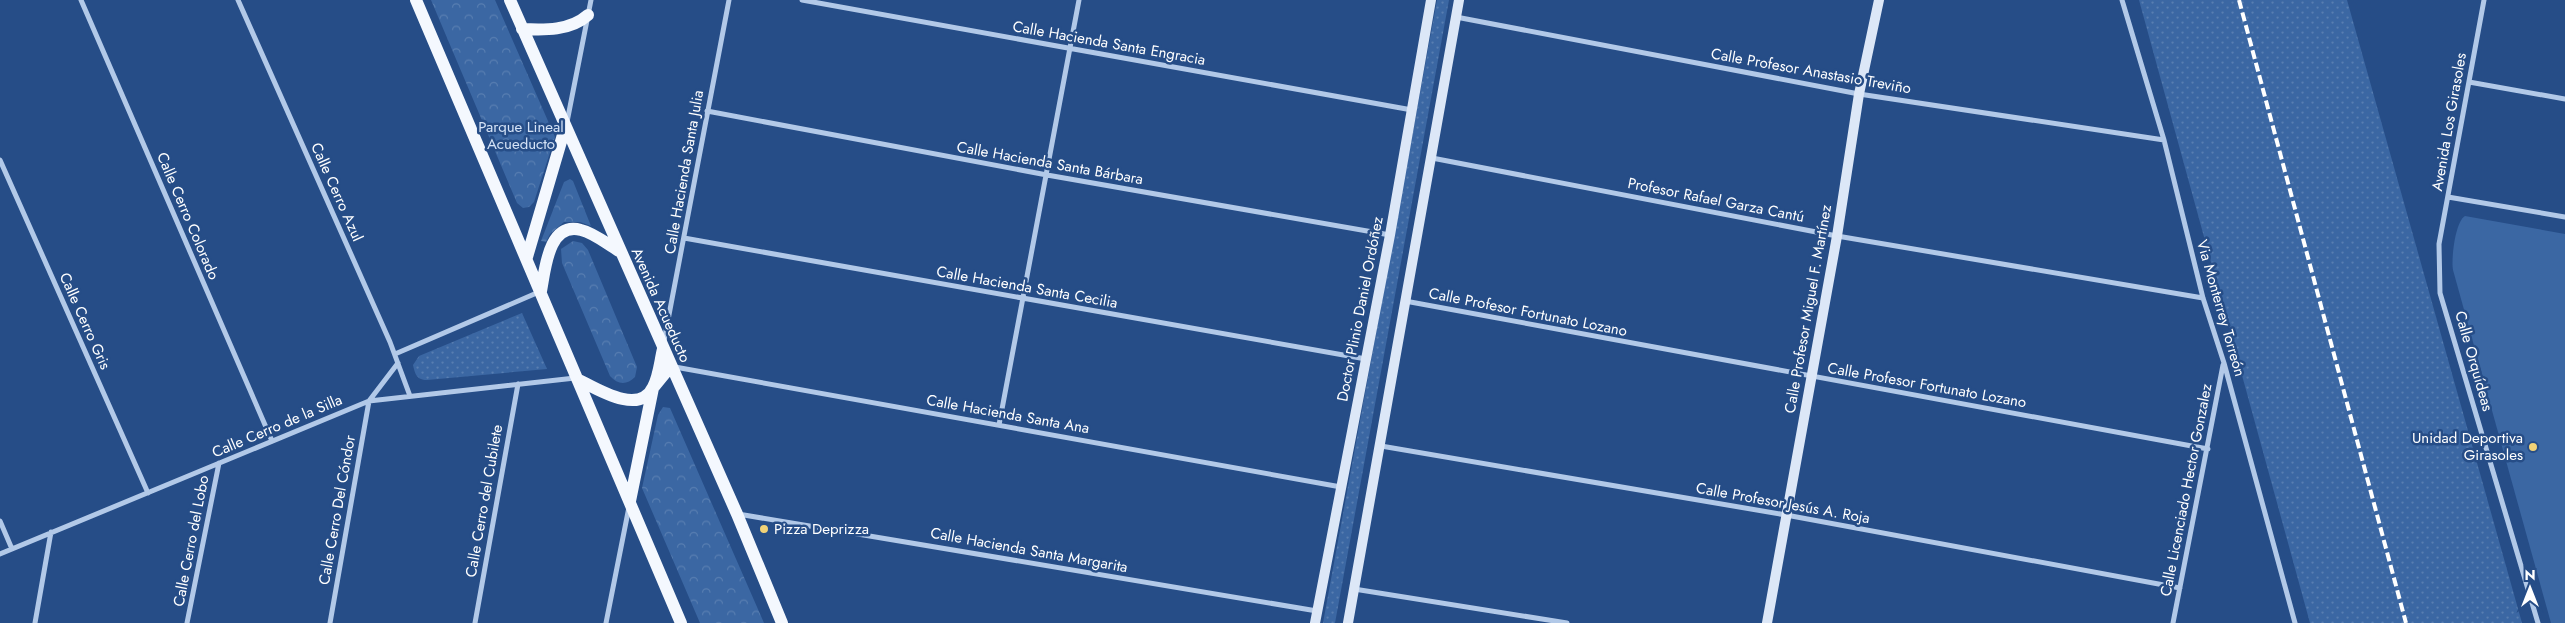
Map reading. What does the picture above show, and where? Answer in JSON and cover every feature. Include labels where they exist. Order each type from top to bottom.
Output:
[{"type":"main road","points":[[416,0],[527,257],[681,623]]},
{"type":"main road","name":"Avenida Acueducto","points":[[510,0],[782,623]]},
{"type":"main road","points":[[522,29],[562,28],[580,23],[588,15]]},
{"type":"main road","points":[[527,257],[565,128]]},
{"type":"main road","points":[[541,291],[548,254],[553,243],[567,231],[574,228],[583,230],[619,250]]},
{"type":"main road","points":[[630,501],[663,349]]},
{"type":"main road","points":[[578,379],[616,398],[632,401],[644,397],[670,366]]},
{"type":"street","name":"Calle Cerro Colorado","points":[[81,0],[272,441]]},
{"type":"street","name":"Calle Cerro Azul","points":[[238,0],[395,354],[410,396]]},
{"type":"street","points":[[565,128],[591,0]]},
{"type":"street","name":"Calle Hacienda Santa Julia","points":[[663,349],[729,0]]},
{"type":"street","name":"Calle Hacienda Santa Engracia","points":[[802,0],[1412,110]]},
{"type":"street","points":[[1000,425],[1079,0]]},
{"type":"street","name":"Doctor Plinio Daniel Ordóñez","points":[[1315,623],[1390,234],[1431,0]]},
{"type":"street","points":[[1348,623],[1460,0]]},
{"type":"street","name":"Calle Profesor Miguel F. Martínez","points":[[1767,623],[1837,236],[1859,94],[1878,0]]},
{"type":"street","name":"Via Monterrey Torreón","points":[[2122,0],[2164,140],[2203,298],[2224,362],[2294,622]]},
{"type":"street","name":"Avenida Los Girasoles","points":[[2438,249],[2484,0]]},
{"type":"street","name":"Calle Profesor Anastasio Treviño","points":[[1456,17],[1859,94],[2164,140]]},
{"type":"street","points":[[2469,82],[2565,98]]},
{"type":"street","name":"Calle Hacienda Santa Bárbara","points":[[707,112],[1047,176],[1390,234]]},
{"type":"street","name":"Profesor Rafael Garza Cantú","points":[[1432,158],[1837,236],[2203,298]]},
{"type":"street","name":"Calle Cerro Gris","points":[[0,160],[148,493]]},
{"type":"street","points":[[2448,197],[2565,217]]},
{"type":"street","name":"Calle Hacienda Santa Cecilia","points":[[684,238],[1366,359]]},
{"type":"street","name":"Calle Orquídeas","points":[[2438,249],[2440,293],[2538,623]]},
{"type":"street","points":[[395,354],[541,291]]},
{"type":"street","name":"Calle Profesor Fortunato Lozano","points":[[1405,301],[2208,449]]},
{"type":"street","name":"Calle Licenciado Hector Gonzalez","points":[[2173,623],[2224,362]]},
{"type":"street","points":[[369,401],[398,363]]},
{"type":"street","name":"Calle Hacienda Santa Ana","points":[[670,366],[1341,487]]},
{"type":"street","name":"Calle Cerro de la Silla","points":[[0,554],[369,401],[578,379]]},
{"type":"street","name":"Calle Cerro del Cubilete","points":[[475,623],[518,384]]},
{"type":"street","name":"Calle Cerro Del Cóndor","points":[[330,623],[369,401]]},
{"type":"street","name":"Calle Profesor Jesús A. Roja","points":[[1381,446],[1786,515],[2180,588]]},
{"type":"street","name":"Calle Cerro del Lobo","points":[[187,623],[219,463]]},
{"type":"street","points":[[606,623],[630,501]]},
{"type":"street","name":"Calle Hacienda Santa Margarita","points":[[736,514],[1317,611]]},
{"type":"street","points":[[0,520],[12,549]]},
{"type":"street","points":[[35,623],[51,532]]},
{"type":"street","points":[[1354,589],[1567,623]]},
{"type":"green space","name":"Parque Lineal Acueducto","points":[[431,0],[495,0],[555,137],[534,202],[529,207],[523,208],[517,203]]},
{"type":"green space","points":[[1437,0],[1449,0],[1335,623],[1323,623]]},
{"type":"green space","points":[[2139,0],[2347,0],[2522,623],[2310,623]]},
{"type":"green space","name":"Parque Lineal Acueducto","points":[[570,179],[573,181],[591,226],[580,222],[564,222],[550,234],[546,242],[541,241],[564,182]]},
{"type":"green space","name":"Unidad Deportiva Girasoles","points":[[2465,216],[2565,234],[2565,623],[2551,623],[2453,270],[2453,250],[2456,233]]},
{"type":"green space","points":[[573,241],[582,243],[588,250],[637,367],[635,377],[626,383],[619,382],[610,376],[562,263],[561,249]]},
{"type":"green space","points":[[522,313],[547,369],[427,380],[420,379],[414,371],[413,365],[419,356]]},
{"type":"green space","points":[[663,407],[670,408],[764,623],[700,623],[642,488],[658,415]]},
{"type":"railway","points":[[2239,0],[2406,623]]},
{"type":"place","name":"Unidad Deportiva Girasoles","points":[[2533,447]]},
{"type":"place","name":"Pizza Deprizza","points":[[764,529]]}]
